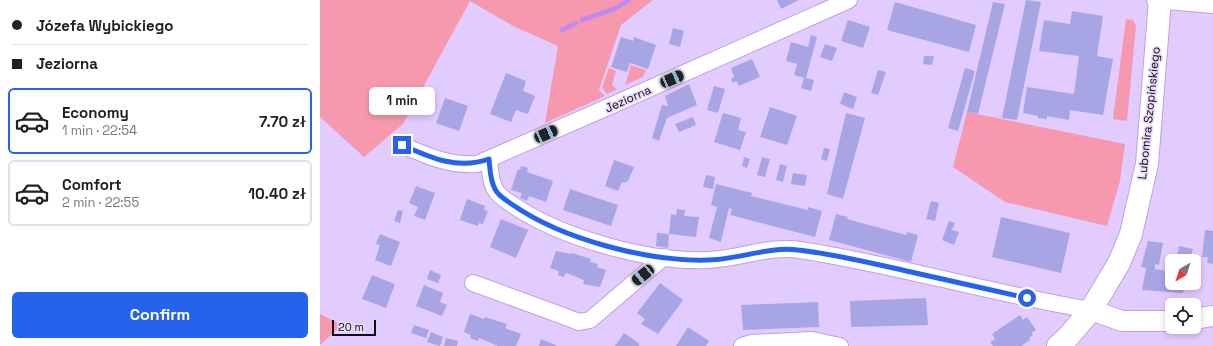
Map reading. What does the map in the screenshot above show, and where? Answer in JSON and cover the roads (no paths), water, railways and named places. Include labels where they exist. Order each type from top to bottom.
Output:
[{"type":"main road","name":"Lubomira Szopińskiego","points":[[1058,346],[1068,337],[1091,310],[1119,263],[1131,234],[1147,164],[1160,0]]},
{"type":"street","name":"Jeziorna","points":[[402,145],[432,158],[462,165],[477,164],[849,0]]},
{"type":"street","points":[[1155,0],[1213,5]]},
{"type":"street","points":[[489,159],[491,176],[495,189],[500,196],[528,216],[545,224],[604,245],[664,257],[710,260],[769,250],[797,249],[857,260],[1091,310],[1122,321],[1163,322]]},
{"type":"street","points":[[473,283],[579,322],[586,321],[596,316],[664,257]]},
{"type":"street","points":[[1201,318],[1213,316]]},
{"type":"street","points":[[742,346],[751,343],[812,340],[840,346]]},
{"type":"waterway","points":[[582,20],[614,9],[629,0]]},
{"type":"waterway","points":[[562,30],[576,23]]}]
